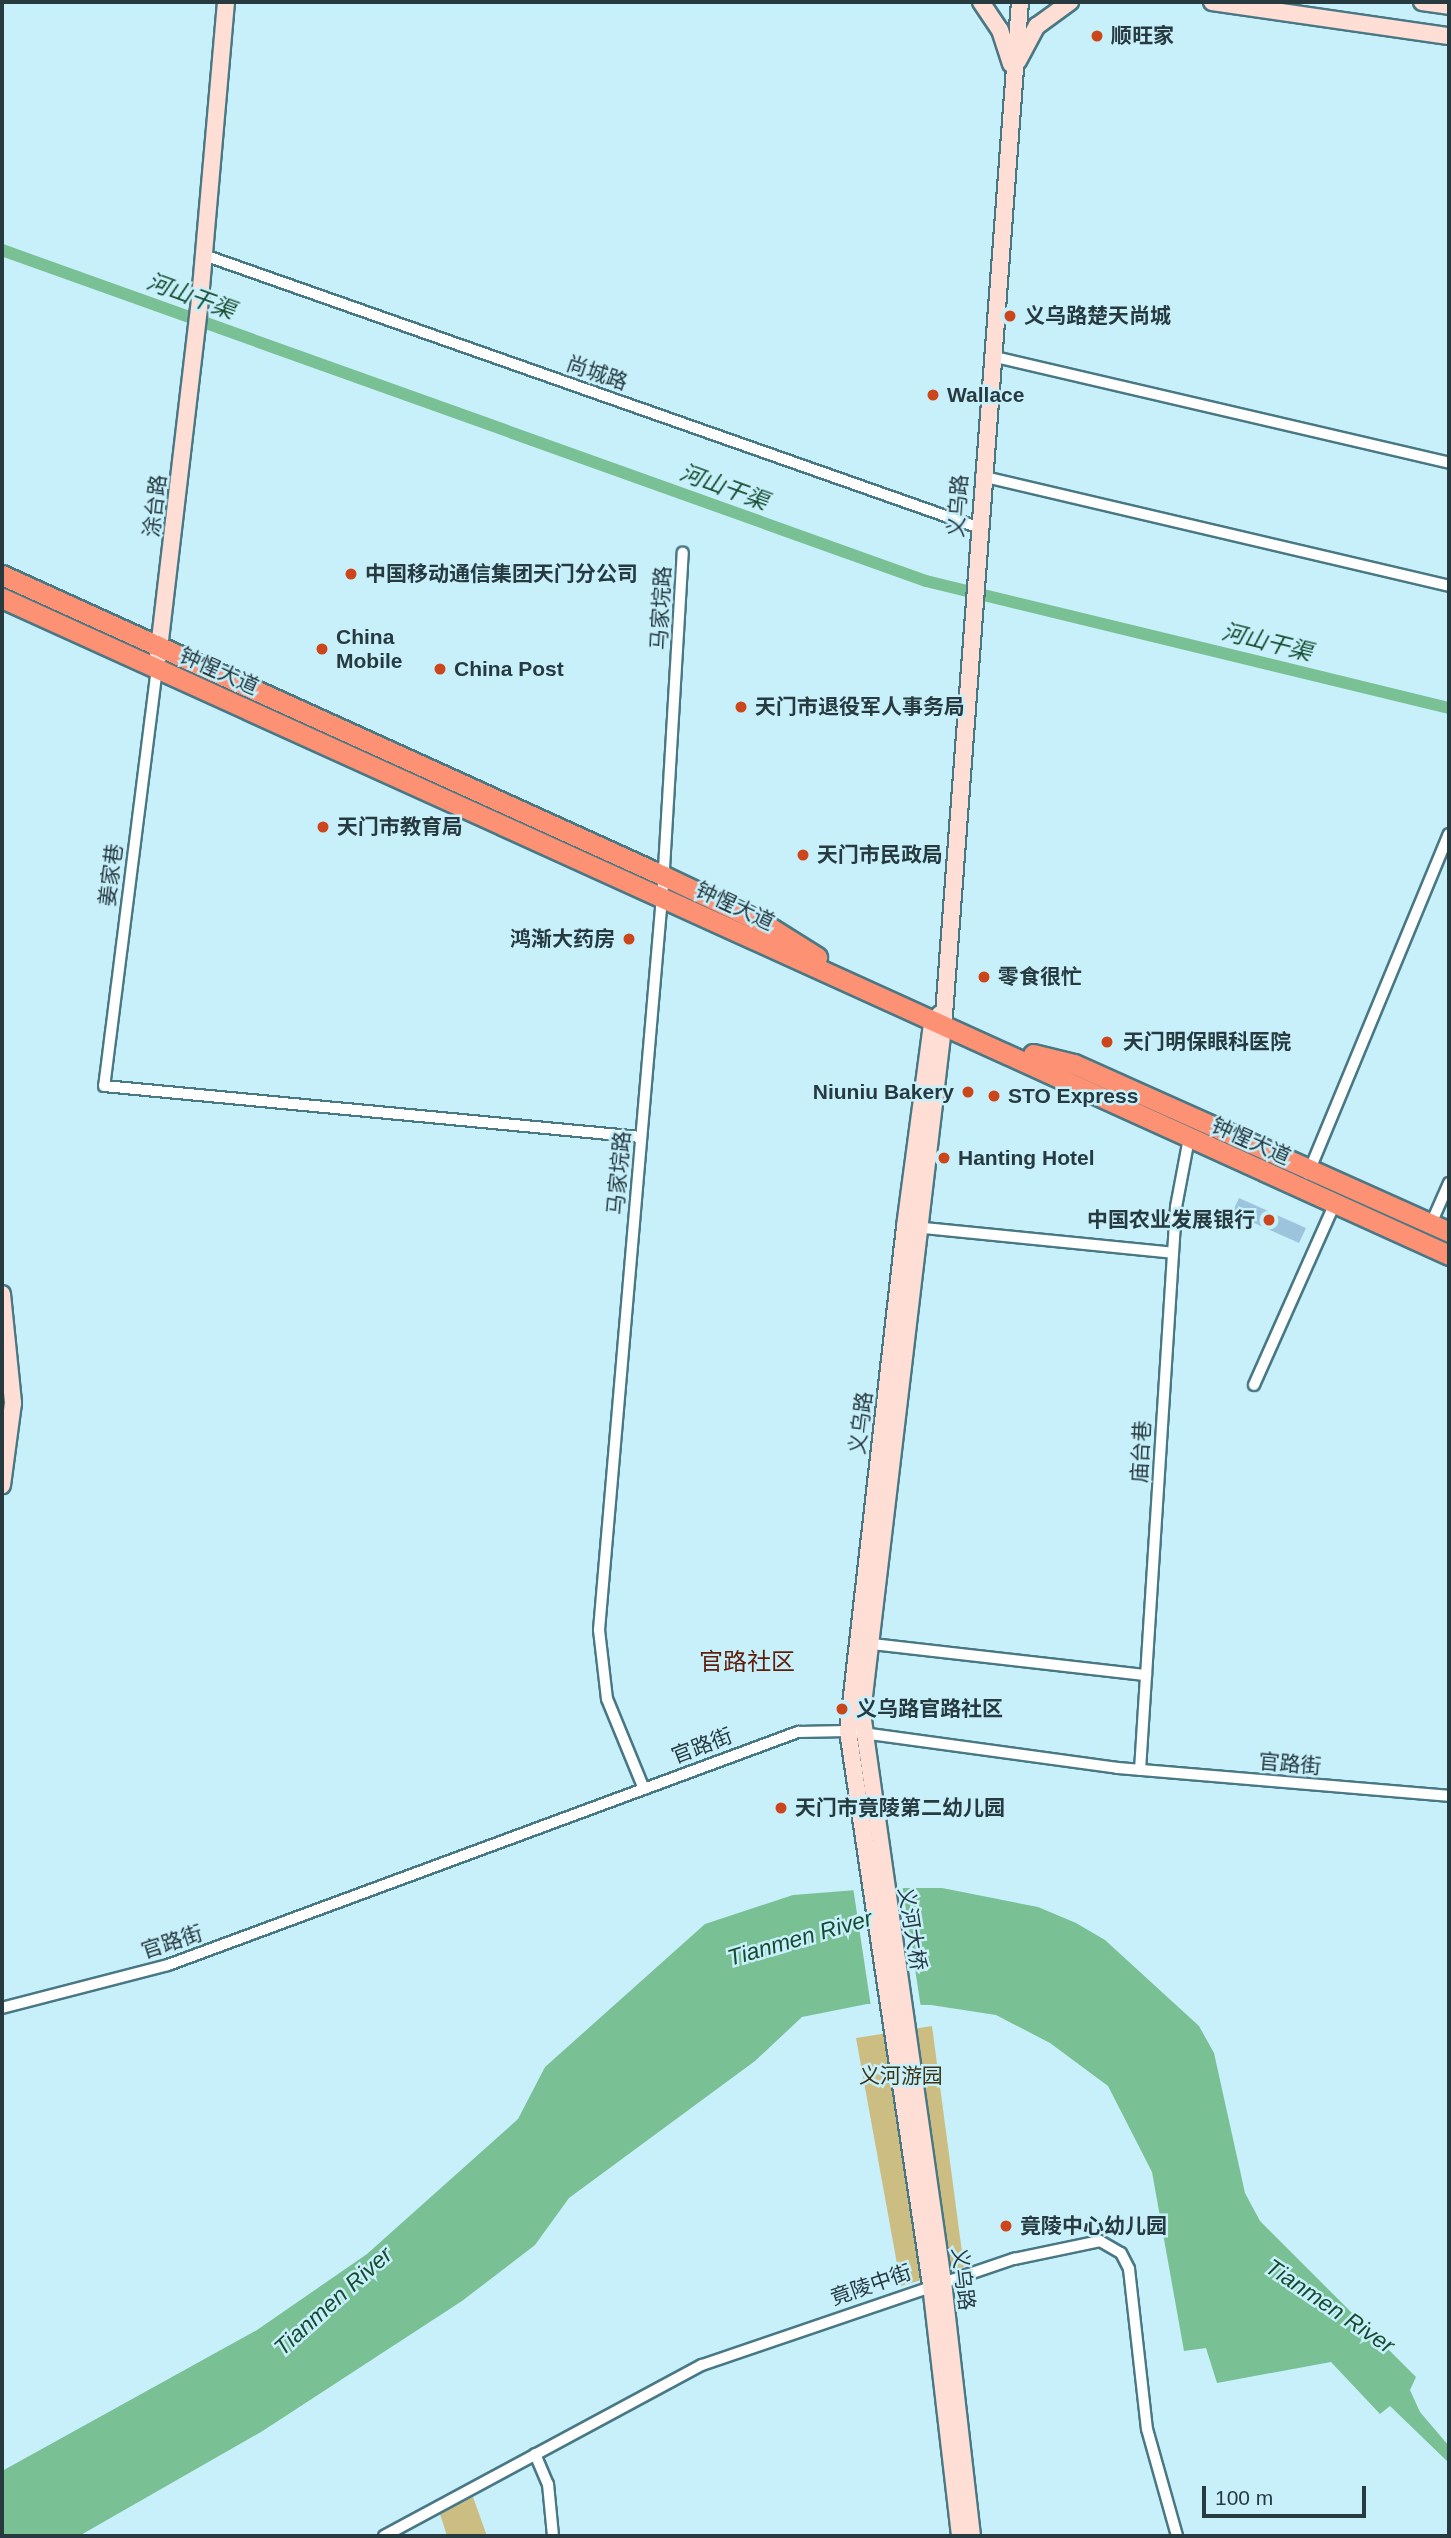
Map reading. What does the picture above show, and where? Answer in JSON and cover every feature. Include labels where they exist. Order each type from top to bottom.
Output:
[{"type":"highway","points":[[2,575],[158,662]]},
{"type":"highway","name":"钟惺大道","points":[[2,585],[158,662],[291,734],[493,814],[813,961],[938,1022],[1308,1173],[1429,1228],[1449,1241]]},
{"type":"highway","name":"钟惺大道","points":[[2,598],[346,737],[493,814]]},
{"type":"highway","points":[[2,608],[158,662]]},
{"type":"highway","name":"钟惺大道","points":[[1029,1060],[1188,1141],[1333,1207],[1449,1255]]},
{"type":"highway","points":[[1333,1207],[1449,1265]]},
{"type":"highway","points":[[1429,1228],[1449,1232]]},
{"type":"main road","points":[[204,255],[226,2]]},
{"type":"main road","points":[[981,2],[1000,30],[1013,73]]},
{"type":"main road","name":"义乌路","points":[[870,1838],[855,1732],[911,1227],[938,1022],[1020,2]]},
{"type":"main road","points":[[1013,73],[1037,26],[1070,2]]},
{"type":"main road","points":[[1212,2],[1449,36]]},
{"type":"main road","points":[[1422,2],[1449,6]]},
{"type":"main road","name":"涂台路","points":[[158,662],[204,255]]},
{"type":"main road","points":[[2,1294],[13,1403],[2,1485]]},
{"type":"main road","points":[[2,1324],[8,1403],[2,1459]]},
{"type":"main road","name":"义河大桥","points":[[870,1838],[899,2028]]},
{"type":"main road","name":"义乌路","points":[[899,2028],[972,2536]]},
{"type":"main road","name":"义乌路","points":[[937,2283],[960,2536]]},
{"type":"street","name":"尚城路","points":[[204,255],[978,527]]},
{"type":"street","points":[[991,356],[1449,463]]},
{"type":"street","points":[[981,475],[1449,586]]},
{"type":"street","name":"马家垸路","points":[[644,1789],[607,1699],[599,1642],[662,891],[683,553]]},
{"type":"street","name":"姜家巷","points":[[158,662],[104,1086],[641,1137]]},
{"type":"street","points":[[1308,1173],[1449,834]]},
{"type":"street","name":"庙台巷","points":[[1140,1770],[1173,1253],[1188,1141]]},
{"type":"street","points":[[1429,1228],[1449,1183]]},
{"type":"street","points":[[1254,1385],[1333,1207]]},
{"type":"street","points":[[911,1227],[1173,1253]]},
{"type":"street","points":[[863,1643],[1146,1675]]},
{"type":"street","name":"官路街","points":[[2,2008],[168,1965],[779,1737],[855,1732],[1140,1770],[1449,1796]]},
{"type":"street","name":"竟陵中街","points":[[384,2536],[702,2365],[937,2283],[1065,2246],[1100,2241],[1121,2253],[1129,2269],[1149,2441],[1177,2536]]},
{"type":"street","points":[[535,2454],[548,2484],[553,2536]]},
{"type":"green space","name":"义河游园","points":[[932,2026],[964,2267],[901,2286],[856,2038]]},
{"type":"green space","points":[[473,2497],[487,2536],[447,2536],[440,2514]]},
{"type":"water","name":"Tianmen River","points":[[882,1888],[942,1888],[1038,1907],[1076,1923],[1105,1940],[1199,2026],[1214,2053],[1245,2193],[1260,2221],[1416,2377],[1410,2390],[1420,2412],[1449,2446],[1449,2463],[1390,2406],[1380,2414],[1331,2362],[1217,2383],[1206,2348],[1184,2351],[1152,2172],[1108,2086],[1050,2043],[996,2015],[931,2005],[867,2004],[802,2017],[755,2061],[569,2198],[535,2245],[462,2301],[261,2432],[79,2536],[2,2536],[2,2471],[257,2330],[367,2254],[518,2119],[545,2067],[705,1924],[793,1895]]},
{"type":"pier","points":[[902,1884],[921,2008],[871,2007],[853,1887]]},
{"type":"building","name":"中国农业发展银行","points":[[1239,1198],[1306,1228],[1299,1243],[1232,1213]]},
{"type":"waterway","name":"河山干渠","points":[[2,250],[926,581],[1449,708]]},
{"type":"place","name":"顺旺家","points":[[1097,36]]},
{"type":"place","name":"义乌路楚天尚城","points":[[1010,316]]},
{"type":"place","name":"Wallace","points":[[933,395]]},
{"type":"place","name":"中国移动通信集团天门分公司","points":[[351,574]]},
{"type":"place","name":"China Mobile","points":[[322,649]]},
{"type":"place","name":"China Post","points":[[440,669]]},
{"type":"place","name":"天门市退役军人事务局","points":[[741,707]]},
{"type":"place","name":"天门市教育局","points":[[323,827]]},
{"type":"place","name":"天门市民政局","points":[[803,855]]},
{"type":"place","name":"鸿渐大药房","points":[[629,939]]},
{"type":"place","name":"零食很忙","points":[[984,977]]},
{"type":"place","name":"天门明保眼科医院","points":[[1107,1042]]},
{"type":"place","name":"Niuniu Bakery","points":[[968,1092]]},
{"type":"place","name":"STO Express","points":[[994,1096]]},
{"type":"place","name":"Hanting Hotel","points":[[944,1158]]},
{"type":"place","name":"中国农业发展银行","points":[[1269,1220]]},
{"type":"place","name":"义乌路官路社区","points":[[842,1709]]},
{"type":"place","name":"天门市竟陵第二幼儿园","points":[[781,1808]]},
{"type":"place","name":"竟陵中心幼儿园","points":[[1006,2226]]},
{"type":"district","name":"官路社区","points":[[747,1662]]}]
